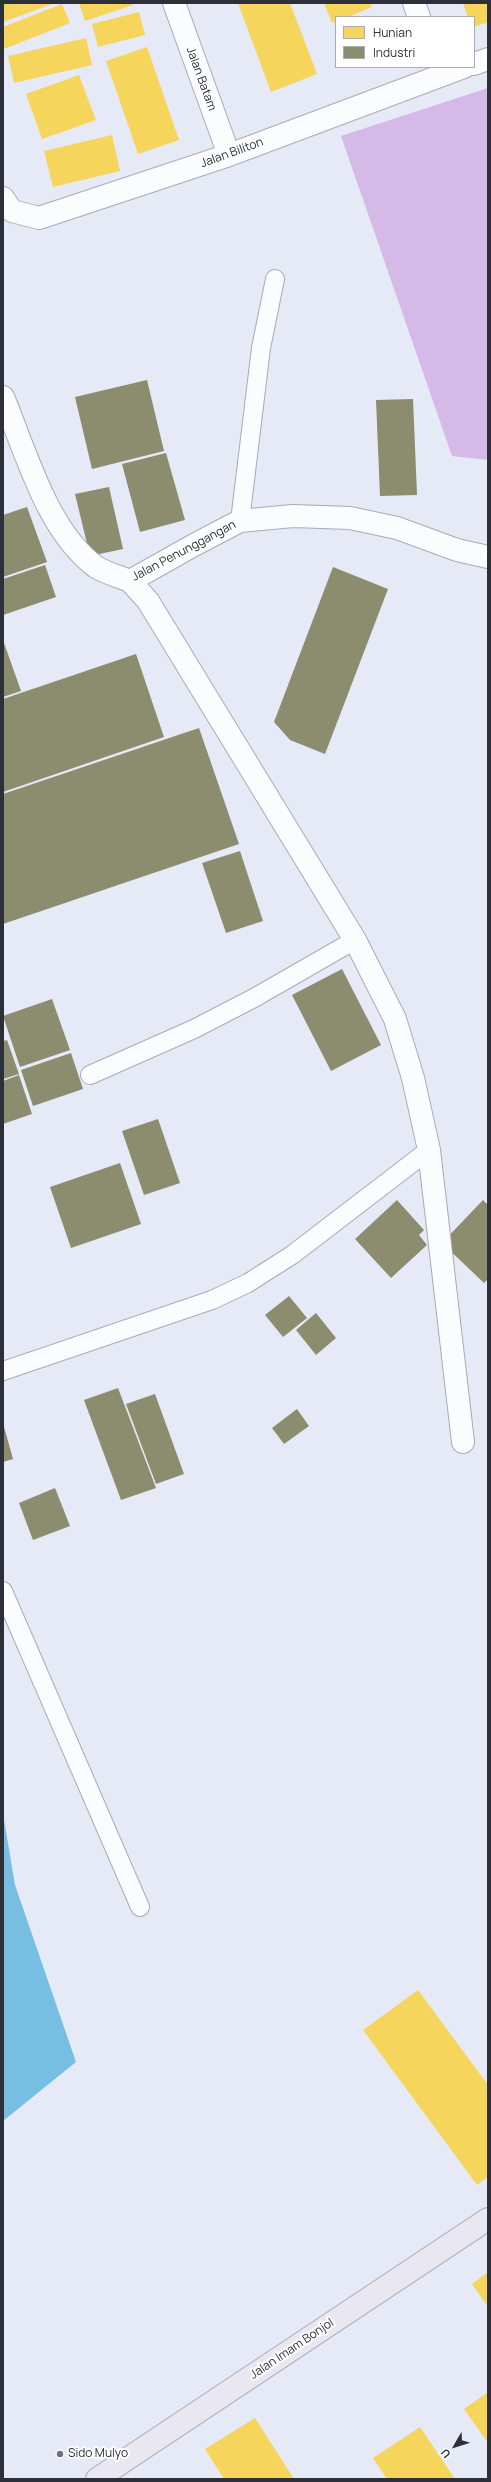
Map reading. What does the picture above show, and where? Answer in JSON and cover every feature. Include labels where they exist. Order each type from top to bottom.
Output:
[{"type":"main road","name":"Jalan Imam Bonjol","points":[[97,2479],[488,2219]]},
{"type":"street","name":"Jalan Batam","points":[[174,3],[229,155]]},
{"type":"street","points":[[414,3],[419,16]]},
{"type":"street","points":[[475,64],[488,59]]},
{"type":"street","name":"Jalan Biliton","points":[[3,198],[12,211],[39,218],[229,155],[440,71],[458,68]]},
{"type":"street","name":"Jalan Penunggangan","points":[[3,397],[44,497],[71,544],[97,567],[130,581],[240,521],[293,516],[350,518],[397,528],[457,550],[488,557]]},
{"type":"street","points":[[130,581],[148,601],[356,940],[395,1019],[413,1078],[429,1150],[463,1442]]},
{"type":"lane","points":[[240,521],[261,348],[275,279]]},
{"type":"lane","points":[[90,1075],[194,1029],[254,998],[356,940]]},
{"type":"lane","points":[[3,1372],[212,1300],[248,1283],[292,1255],[429,1150]]},
{"type":"lane","points":[[3,1590],[140,1907]]},
{"type":"shaded area","points":[[488,88],[488,460],[452,456],[341,136]]},
{"type":"water","points":[[3,1814],[15,1885],[76,2062],[3,2121]]},
{"type":"building: Hunian","points":[[3,3],[55,3],[3,22]]},
{"type":"building: Hunian","points":[[79,3],[132,3],[133,5],[85,21]]},
{"type":"building: Hunian","points":[[238,3],[290,3],[317,74],[271,92]]},
{"type":"building: Hunian","points":[[324,3],[370,3],[372,7],[350,16],[335,16],[335,22],[332,23]]},
{"type":"building: Hunian","points":[[463,3],[488,3],[488,22],[475,27],[475,16],[468,16]]},
{"type":"building: Hunian","points":[[62,4],[70,23],[4,49],[3,27]]},
{"type":"building: Hunian","points":[[139,12],[145,35],[98,47],[92,24]]},
{"type":"building: Hunian","points":[[86,38],[92,65],[14,83],[8,56]]},
{"type":"building: Hunian","points":[[147,47],[179,140],[138,154],[106,61]]},
{"type":"building: Hunian","points":[[79,75],[96,120],[42,139],[26,94]]},
{"type":"building: Hunian","points":[[112,135],[120,171],[53,187],[44,151]]},
{"type":"building: Hunian","points":[[418,1990],[488,2085],[488,2177],[477,2185],[363,2030]]},
{"type":"building: Hunian","points":[[488,2272],[488,2307],[472,2284]]},
{"type":"building: Hunian","points":[[488,2392],[488,2443],[464,2409]]},
{"type":"building: Hunian","points":[[255,2418],[294,2479],[224,2479],[205,2449]]},
{"type":"building: Hunian","points":[[420,2427],[455,2479],[387,2479],[373,2458]]},
{"type":"building: Industri","points":[[147,380],[164,451],[92,469],[75,397]]},
{"type":"building: Industri","points":[[413,399],[417,495],[380,496],[376,400]]},
{"type":"building: Industri","points":[[166,453],[185,520],[140,532],[122,464]]},
{"type":"building: Industri","points":[[109,487],[123,549],[90,556],[75,494]]},
{"type":"building: Industri","points":[[27,507],[47,562],[3,577],[3,515]]},
{"type":"building: Industri","points":[[45,565],[56,597],[3,615],[3,579]]},
{"type":"building: Industri","points":[[333,567],[388,589],[325,754],[290,740],[274,722]]},
{"type":"building: Industri","points":[[3,640],[21,691],[3,697]]},
{"type":"building: Industri","points":[[136,654],[164,737],[3,792],[3,699]]},
{"type":"building: Industri","points":[[199,728],[239,844],[3,924],[3,794]]},
{"type":"building: Industri","points":[[240,851],[263,921],[226,933],[202,863]]},
{"type":"building: Industri","points":[[342,969],[381,1045],[331,1071],[292,995]]},
{"type":"building: Industri","points":[[52,999],[70,1050],[20,1067],[3,1016]]},
{"type":"building: Industri","points":[[7,1040],[19,1074],[3,1079],[3,1041]]},
{"type":"building: Industri","points":[[71,1053],[83,1089],[33,1106],[21,1070]]},
{"type":"building: Industri","points":[[19,1075],[32,1114],[3,1124],[3,1081]]},
{"type":"building: Industri","points":[[158,1119],[180,1183],[144,1195],[122,1131]]},
{"type":"building: Industri","points":[[120,1163],[141,1224],[71,1248],[50,1187]]},
{"type":"building: Industri","points":[[397,1200],[424,1230],[419,1235],[427,1245],[391,1278],[355,1239]]},
{"type":"building: Industri","points":[[483,1200],[488,1205],[488,1279],[484,1283],[442,1243]]},
{"type":"building: Industri","points":[[289,1296],[307,1318],[283,1337],[265,1315]]},
{"type":"building: Industri","points":[[316,1313],[336,1338],[316,1355],[296,1330]]},
{"type":"building: Industri","points":[[118,1388],[156,1488],[121,1500],[84,1400]]},
{"type":"building: Industri","points":[[155,1394],[184,1474],[156,1484],[126,1404]]},
{"type":"building: Industri","points":[[297,1409],[309,1426],[284,1444],[272,1428]]},
{"type":"building: Industri","points":[[3,1423],[13,1459],[3,1462]]},
{"type":"building: Industri","points":[[55,1488],[70,1526],[33,1540],[19,1503]]},
{"type":"place","name":"Sido Mulyo","points":[[60,2454]]}]
